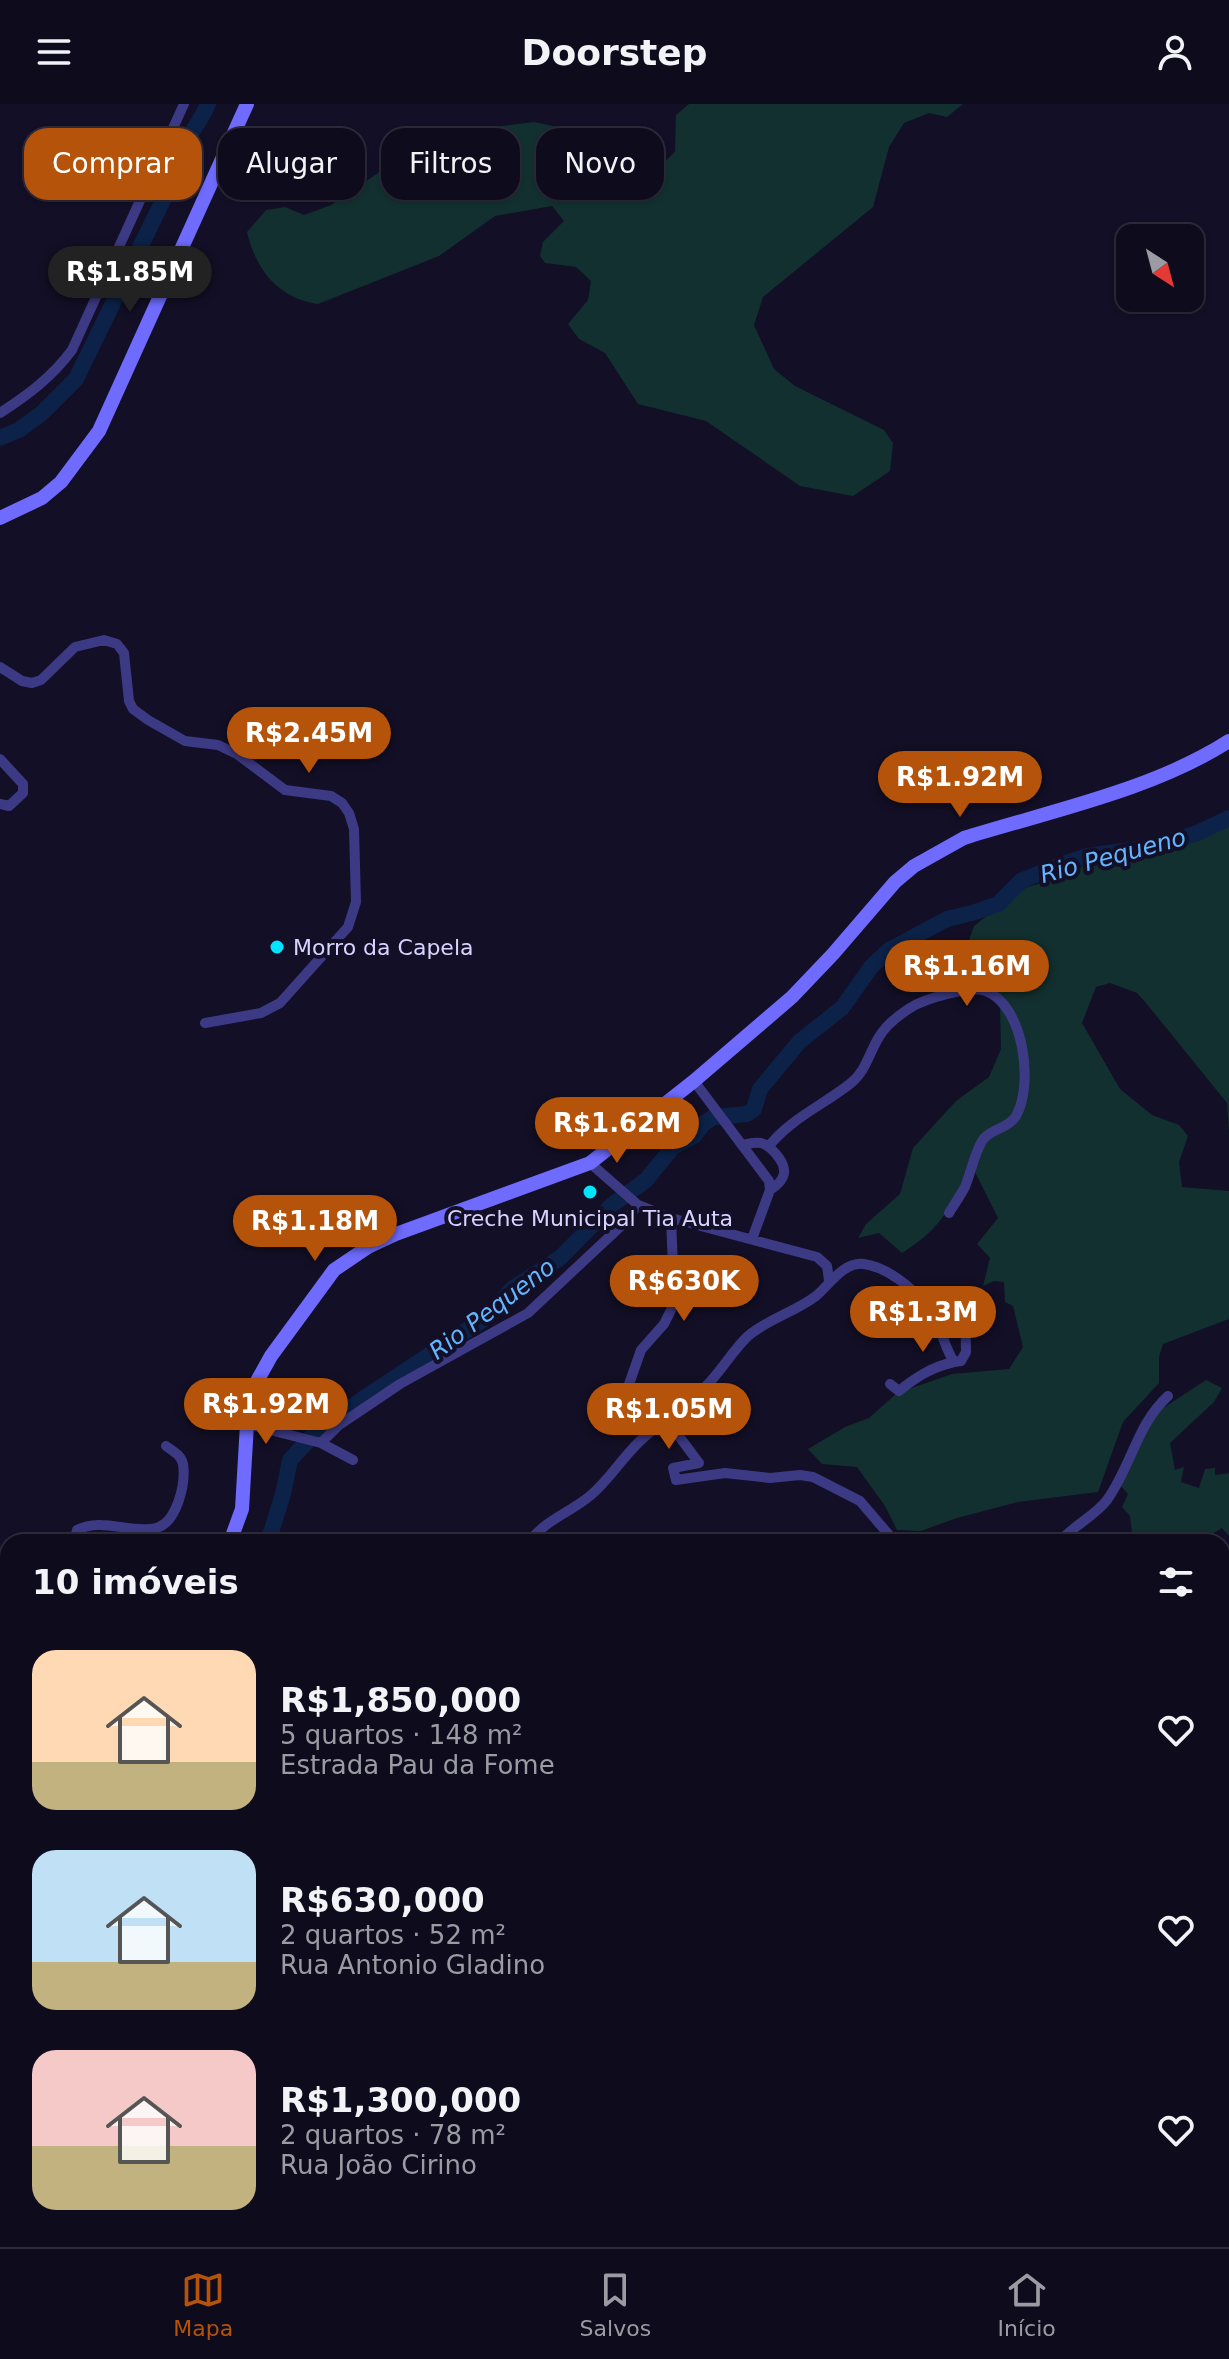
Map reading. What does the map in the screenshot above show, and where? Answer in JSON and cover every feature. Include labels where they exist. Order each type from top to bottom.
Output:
[{"type":"street","points":[[0,413],[49,378],[72,350],[184,104]]},
{"type":"street","points":[[0,518],[42,498],[61,482],[99,431],[247,104]]},
{"type":"street","points":[[0,667],[22,681],[32,683],[41,680],[75,647],[104,640],[117,644],[124,653],[129,701],[133,709],[148,720],[185,741],[218,745],[237,754],[285,790],[331,796],[342,803],[349,813],[354,829],[356,902],[348,927],[280,1003],[261,1013],[205,1023]]},
{"type":"street","points":[[233,1534],[242,1509],[247,1424],[256,1383],[271,1356],[327,1279],[346,1260],[368,1247],[447,1213],[590,1163],[694,1081],[792,997],[895,882],[934,853],[964,838],[1155,777],[1213,752],[1229,741]]},
{"type":"street","points":[[0,759],[23,784],[23,793],[13,804],[0,804]]},
{"type":"street","points":[[769,1146],[782,1133],[852,1083],[863,1069],[879,1036],[904,1012],[914,1005],[946,995],[982,989],[998,1000],[1015,1024],[1020,1037],[1026,1080],[1016,1116],[984,1138],[965,1187],[949,1213]]},
{"type":"street","points":[[694,1081],[768,1178],[770,1190],[752,1239]]},
{"type":"street","points":[[742,1145],[754,1143],[769,1146],[782,1161],[786,1170],[780,1182],[770,1190]]},
{"type":"street","points":[[590,1163],[635,1203],[671,1218],[822,1260],[827,1266],[829,1280]]},
{"type":"street","points":[[318,1443],[400,1384],[528,1313],[622,1225],[635,1203]]},
{"type":"street","points":[[618,1393],[628,1387],[641,1350],[664,1324],[671,1310],[674,1292],[671,1218]]},
{"type":"street","points":[[535,1534],[552,1519],[589,1497],[641,1440],[705,1387],[748,1336],[811,1299],[829,1280],[852,1266],[862,1263],[900,1281],[929,1307],[954,1362]]},
{"type":"street","points":[[890,1384],[899,1391],[938,1365],[961,1361],[966,1352],[965,1295]]},
{"type":"street","points":[[1067,1534],[1107,1500],[1143,1426],[1168,1396]]},
{"type":"street","points":[[666,1419],[699,1463],[673,1468],[676,1480],[725,1473],[770,1478],[813,1477],[850,1493],[888,1534]]},
{"type":"street","points":[[247,1424],[301,1437],[353,1460]]},
{"type":"street","points":[[76,1534],[77,1530],[88,1524],[152,1529],[164,1526],[173,1517],[180,1494],[183,1464],[179,1455],[166,1446]]},
{"type":"green space","points":[[689,104],[963,104],[947,117],[929,113],[904,123],[889,147],[873,207],[763,297],[754,325],[774,369],[795,386],[884,430],[893,443],[890,471],[853,496],[800,486],[706,421],[638,404],[605,353],[579,339],[568,324],[588,300],[591,281],[576,267],[545,263],[540,256],[543,242],[564,221],[552,206],[495,216],[439,256],[318,304],[291,296],[280,289],[263,270],[251,246],[247,232],[266,210],[285,207],[304,215],[338,200],[365,200],[365,182],[381,171],[381,200],[520,200],[520,128],[495,128],[534,122],[562,128],[536,128],[536,200],[664,200],[664,162],[675,152],[676,115]]},
{"type":"green space","points":[[1229,820],[1229,1131],[1227,1103],[1137,993],[1110,983],[1096,987],[1082,1023],[1120,1089],[1152,1115],[1179,1125],[1188,1136],[1179,1162],[1182,1187],[1229,1191],[1229,1319],[1163,1344],[1159,1357],[1159,1383],[1123,1422],[1098,1492],[1018,1502],[921,1531],[897,1530],[885,1506],[857,1467],[822,1464],[808,1449],[845,1427],[869,1418],[897,1393],[952,1374],[1009,1369],[1023,1347],[1013,1306],[1005,1302],[1004,1282],[994,1281],[983,1286],[990,1258],[977,1244],[998,1218],[972,1166],[936,1225],[902,1253],[879,1233],[858,1238],[866,1224],[900,1194],[913,1148],[956,1101],[989,1077],[1001,1049],[1000,1006],[960,965],[974,926],[1019,890],[1070,874],[1110,849],[1177,840]]},
{"type":"green space","points":[[1206,1380],[1222,1388],[1214,1402],[1170,1443],[1175,1470],[1184,1467],[1181,1482],[1199,1488],[1205,1469],[1215,1468],[1215,1475],[1229,1473],[1229,1534],[1222,1528],[1212,1534],[1132,1534],[1130,1516],[1122,1507],[1128,1494],[1120,1485],[1151,1416]]},
{"type":"waterway","points":[[0,438],[19,430],[42,413],[76,379],[169,188],[178,156],[208,104]]},
{"type":"waterway","name":"Rio Pequeno","points":[[270,1534],[290,1460],[315,1433],[490,1315],[512,1289],[560,1258],[612,1205],[646,1180],[673,1147],[694,1136],[704,1123],[714,1117],[747,1114],[754,1109],[760,1089],[800,1041],[842,1008],[871,967],[889,950],[947,919],[998,904],[1021,881],[1060,865],[1087,856],[1144,848],[1195,834],[1229,818]]},
{"type":"place","name":"Morro da Capela","points":[[277,947]]},
{"type":"place","name":"Creche Municipal Tia Auta","points":[[590,1192]]}]
